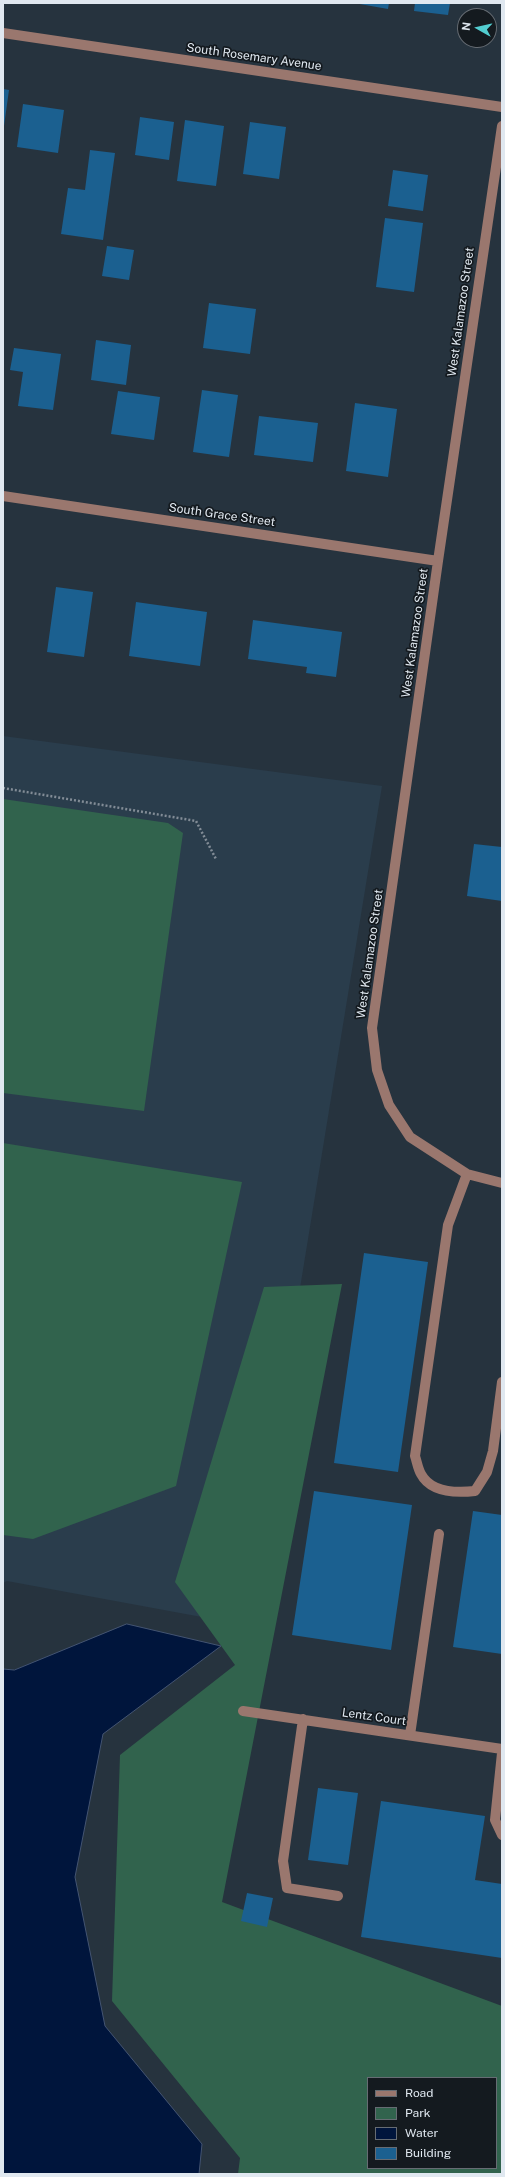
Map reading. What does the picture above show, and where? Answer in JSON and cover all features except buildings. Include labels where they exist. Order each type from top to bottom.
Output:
[{"type":"street","name":"South Rosemary Avenue","points":[[3,33],[502,107]]},
{"type":"street","name":"West Kalamazoo Street","points":[[467,1174],[410,1137],[389,1105],[377,1070],[372,1028],[438,561],[502,126]]},
{"type":"street","name":"South Grace Street","points":[[3,496],[438,561]]},
{"type":"street","points":[[502,1183],[467,1174],[448,1225],[415,1456],[421,1475],[434,1488],[459,1493],[475,1491],[487,1472],[493,1451],[502,1382]]},
{"type":"street","points":[[410,1735],[439,1534]]},
{"type":"street","name":"Lentz Court","points":[[243,1711],[502,1749]]},
{"type":"street","points":[[303,1720],[283,1861],[286,1888],[338,1896]]},
{"type":"street","points":[[502,1753],[494,1820],[502,1835]]},
{"type":"path","points":[[3,788],[196,821],[216,859]]},
{"type":"shaded area","points":[[3,736],[382,786],[245,1625],[7,1581],[3,1583]]},
{"type":"green space","points":[[3,799],[168,823],[183,833],[144,1111],[3,1093]]},
{"type":"green space","points":[[3,1143],[242,1182],[176,1486],[33,1539],[3,1535]]},
{"type":"green space","points":[[342,1284],[222,1902],[502,2006],[502,2174],[238,2174],[240,2158],[112,2001],[120,1755],[235,1665],[175,1582],[264,1287]]},
{"type":"water","points":[[127,1624],[221,1646],[103,1734],[75,1877],[105,2026],[202,2144],[199,2174],[3,2174],[3,1669],[14,1670]]}]
